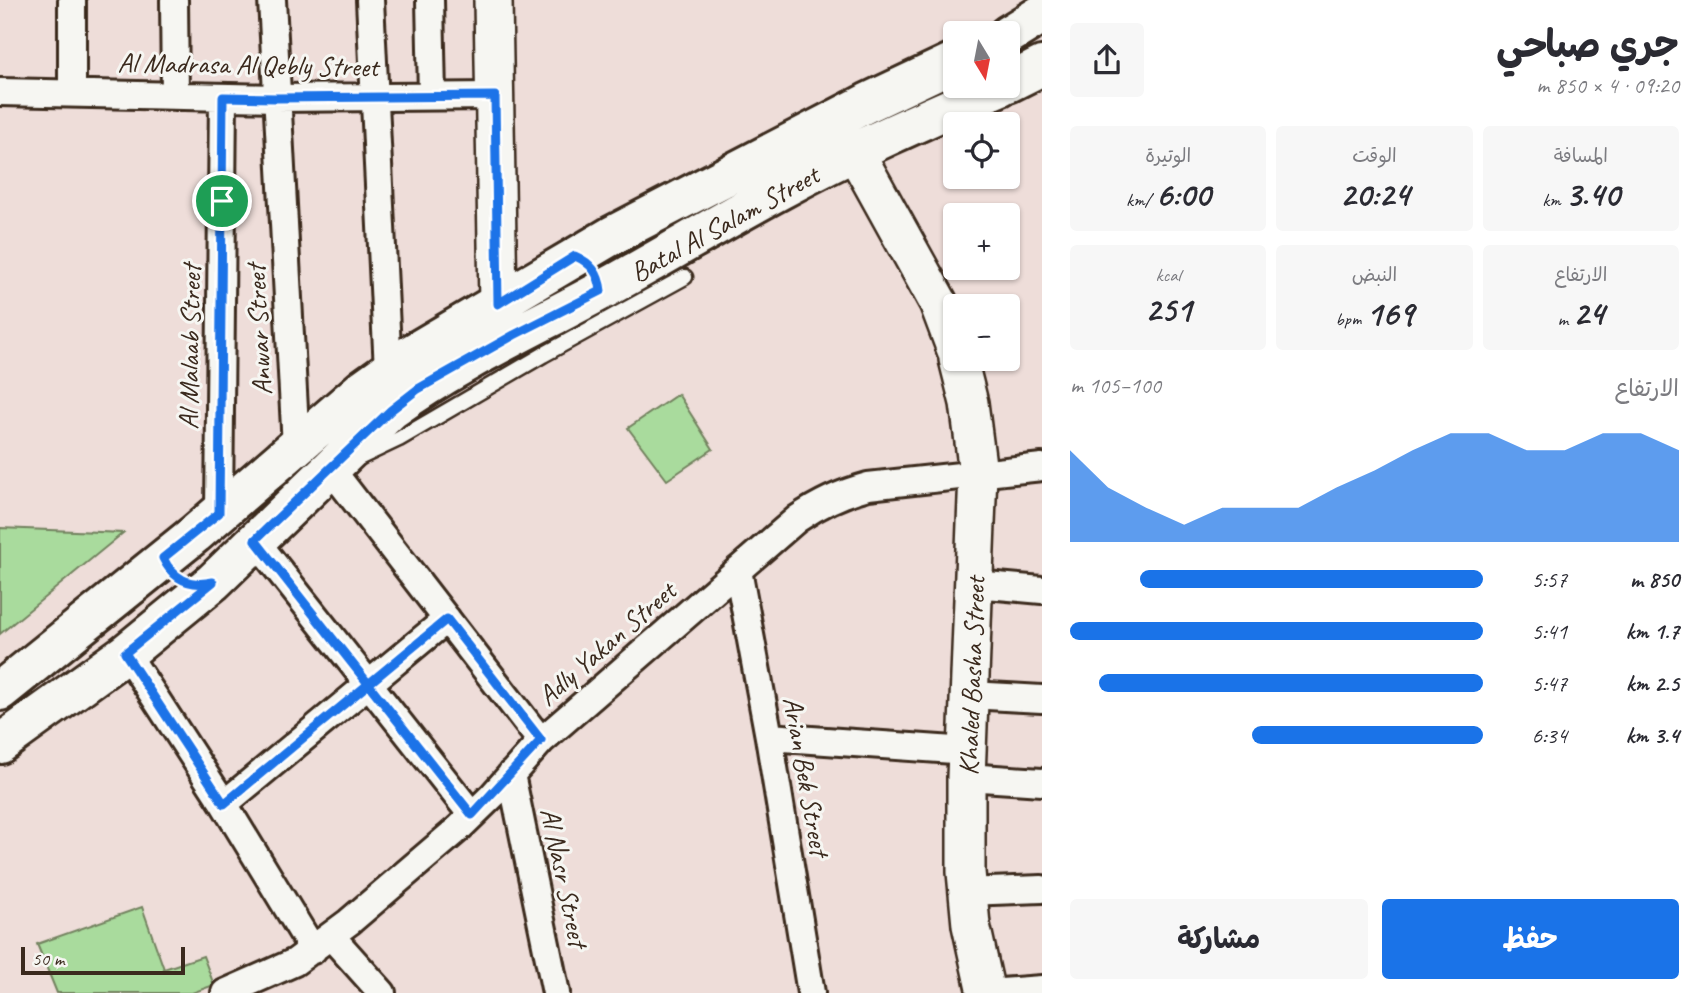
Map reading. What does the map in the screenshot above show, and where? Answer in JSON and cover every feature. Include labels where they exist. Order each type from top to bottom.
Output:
[{"type":"main road","points":[[1020,27],[1042,13]]},
{"type":"main road","points":[[1020,77],[1042,66]]},
{"type":"main road","name":"Batal Al Salam Street","points":[[0,691],[219,513],[388,370],[613,235],[867,103],[943,67]]},
{"type":"main road","name":"Batal Al Salam Street","points":[[0,744],[162,625],[213,582],[391,410],[418,389],[490,348],[601,291],[639,285],[781,189],[974,98]]},
{"type":"main road","points":[[613,235],[621,260],[639,285]]},
{"type":"main road","points":[[575,256],[596,272],[601,291]]},
{"type":"main road","points":[[163,558],[168,569],[177,578],[201,585],[213,582]]},
{"type":"main road","points":[[110,601],[123,596],[136,597],[157,612],[162,625]]},
{"type":"street","points":[[72,0],[72,93]]},
{"type":"street","points":[[174,0],[175,96]]},
{"type":"street","name":"Anwar Street","points":[[272,0],[296,447]]},
{"type":"street","points":[[370,0],[388,370]]},
{"type":"street","points":[[430,0],[432,96]]},
{"type":"street","points":[[494,0],[498,304]]},
{"type":"street","name":"Al Madrasa Al Qebly Street","points":[[0,92],[276,98],[495,96]]},
{"type":"street","name":"Al Malaab Street","points":[[219,513],[223,97]]},
{"type":"street","points":[[855,152],[943,315]]},
{"type":"street","name":"Khaled Basha Street","points":[[961,371],[969,403],[978,473],[967,764],[966,892],[986,993]]},
{"type":"street","name":"Adly Yakan Street","points":[[225,993],[283,982],[322,943],[472,815],[541,740],[797,519],[819,504],[868,486],[1042,467]]},
{"type":"street","points":[[330,468],[541,740]]},
{"type":"street","points":[[255,540],[472,815]]},
{"type":"street","name":"Arian Bek Street","points":[[738,570],[769,737],[811,993]]},
{"type":"street","points":[[975,584],[1042,590]]},
{"type":"street","points":[[224,804],[447,619]]},
{"type":"street","points":[[125,653],[224,804],[322,943],[382,993]]},
{"type":"street","points":[[970,695],[1042,699]]},
{"type":"street","points":[[769,737],[967,764],[1042,782]]},
{"type":"street","name":"Al Nasr Street","points":[[511,774],[556,993]]},
{"type":"street","points":[[966,892],[1042,889]]},
{"type":"street","points":[[986,993],[1042,989]]},
{"type":"lane","points":[[330,468],[381,449],[509,373],[639,285],[685,276]]},
{"type":"green space","points":[[678,394],[713,449],[667,480],[628,428]]},
{"type":"green space","points":[[0,528],[123,533],[0,634]]},
{"type":"green space","points":[[142,907],[164,969],[203,956],[214,985],[192,993],[57,993],[37,944]]},
{"type":"route","points":[[222,201],[219,513],[163,558],[168,569],[177,578],[201,585],[213,582],[125,653],[224,804],[368,684],[447,619],[541,740],[472,815],[368,684],[311,612],[255,540],[391,410],[418,389],[514,335],[601,291],[600,281],[591,265],[575,256],[498,304],[495,96],[223,97],[222,201]]}]
